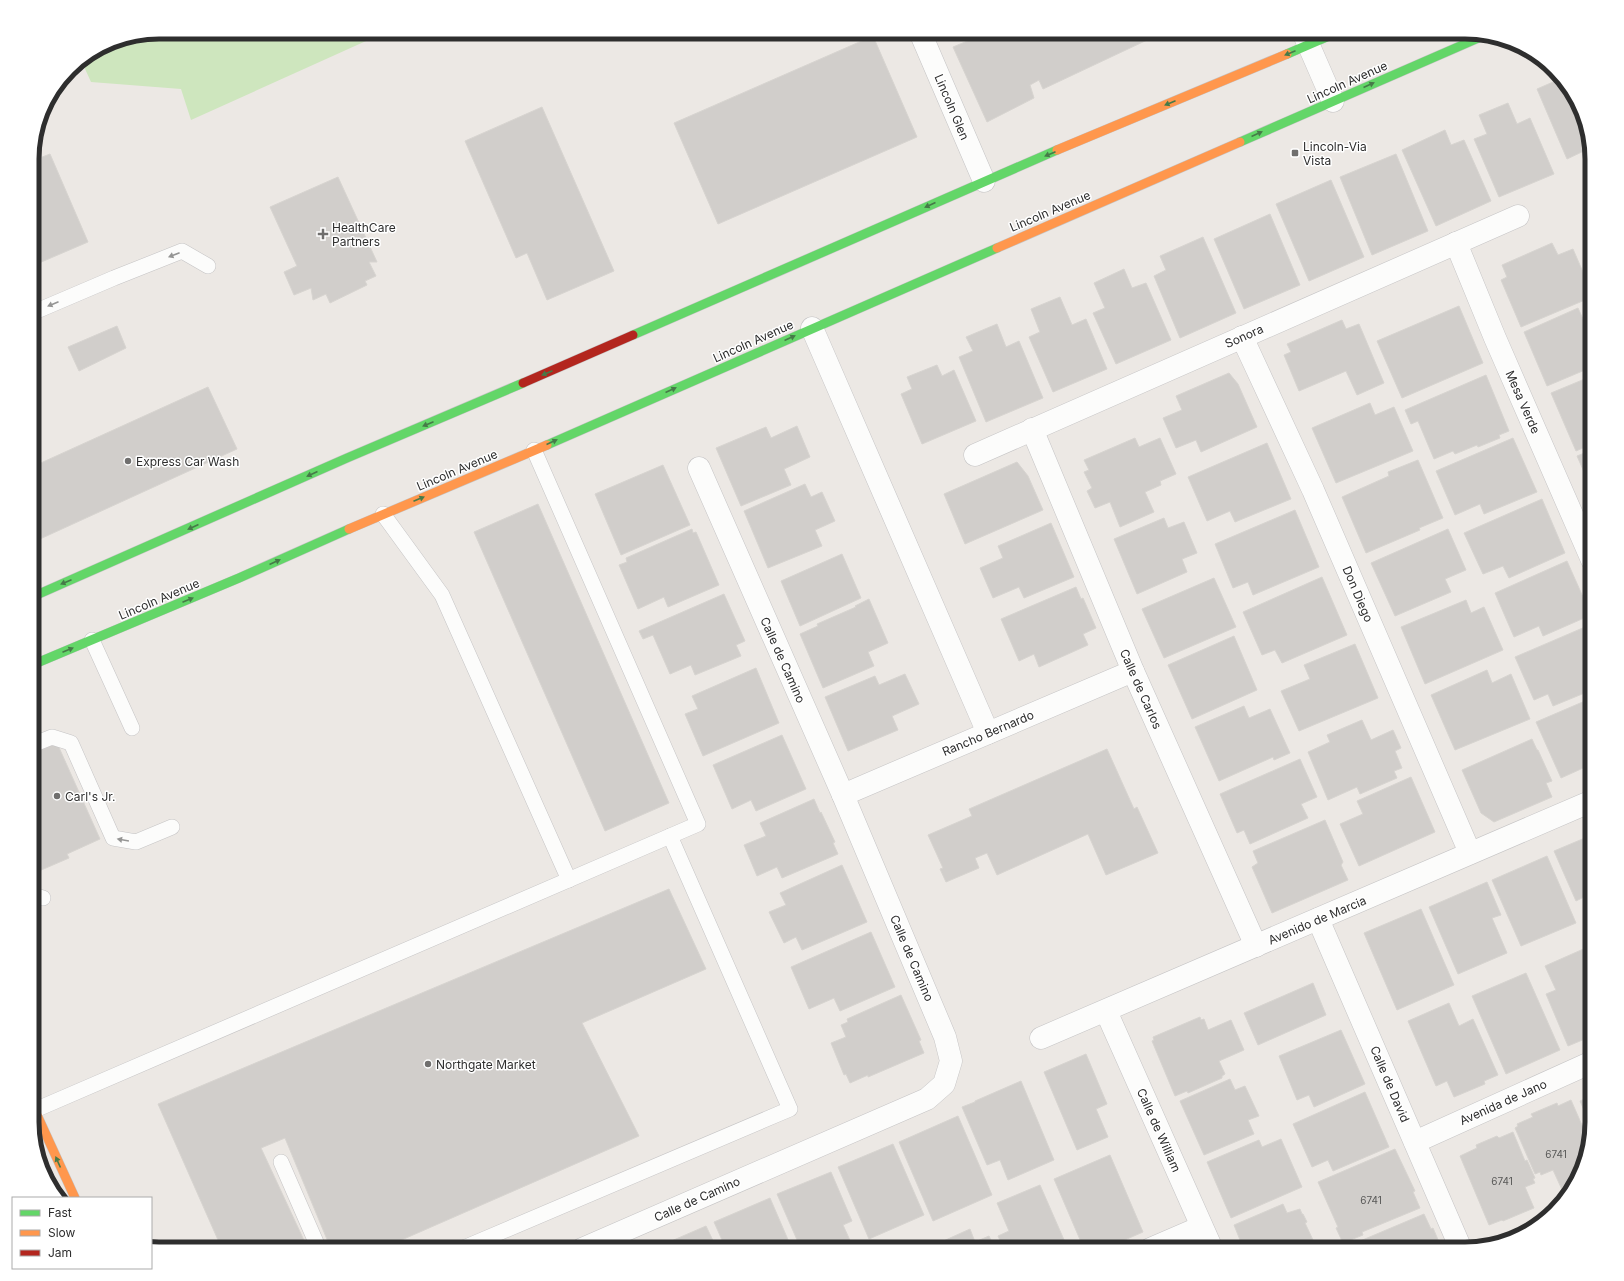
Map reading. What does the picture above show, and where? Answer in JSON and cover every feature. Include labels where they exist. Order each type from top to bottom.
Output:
[{"type":"main road","points":[[39,594],[347,458],[718,299],[1306,39]]},
{"type":"main road","name":"Lincoln Avenue","points":[[39,662],[240,578],[383,514],[534,450],[1475,39]]},
{"type":"main road","points":[[39,1118],[74,1197]]},
{"type":"street","name":"Lincoln Glen","points":[[923,39],[984,181]]},
{"type":"street","points":[[1306,39],[1333,101]]},
{"type":"street","name":"Sonora","points":[[975,455],[1518,216]]},
{"type":"street","name":"Mesa Verde","points":[[1456,243],[1495,338],[1585,544]]},
{"type":"street","points":[[812,328],[988,733]]},
{"type":"street","name":"Don Diego","points":[[1242,337],[1313,490],[1470,853]]},
{"type":"street","name":"Calle de Carlos","points":[[1032,430],[1133,671],[1256,946]]},
{"type":"street","name":"Calle de Camino","points":[[598,1242],[927,1099],[944,1084],[951,1061],[945,1037],[843,795],[699,468]]},
{"type":"street","name":"Rancho Bernardo","points":[[843,795],[1133,671]]},
{"type":"street","name":"Avenido de Marcia","points":[[1041,1038],[1585,803]]},
{"type":"street","name":"Calle de David","points":[[1318,919],[1458,1242]]},
{"type":"street","name":"Calle de William","points":[[1106,1010],[1209,1242]]},
{"type":"street","name":"Avenida de Jano","points":[[1415,1142],[1585,1065]]},
{"type":"street","points":[[1166,1242],[1202,1226]]},
{"type":"lane","points":[[39,310],[182,251],[208,266]]},
{"type":"lane","points":[[39,1105],[698,824],[534,450]]},
{"type":"lane","points":[[383,514],[442,595],[568,880]]},
{"type":"lane","points":[[92,640],[132,728]]},
{"type":"lane","points":[[39,742],[52,737],[71,743],[114,838],[136,842],[172,826]]},
{"type":"lane","points":[[477,1242],[790,1109],[670,836]]},
{"type":"lane","points":[[281,1162],[316,1242]]},
{"type":"green space","points":[[151,39],[370,39],[191,120],[181,89],[91,82],[84,66],[106,51],[136,41]]},
{"type":"building","points":[[866,39],[874,39],[917,137],[718,224],[674,123]]},
{"type":"building","points":[[972,39],[1149,39],[1043,89],[1039,80],[1030,85],[1034,98],[987,122],[953,47]]},
{"type":"building","points":[[1556,81],[1560,86],[1576,113],[1583,136],[1585,150],[1567,159],[1537,89]]},
{"type":"building","points":[[1508,103],[1517,124],[1530,118],[1554,174],[1499,197],[1474,139],[1487,134],[1479,115]]},
{"type":"building","points":[[542,107],[614,271],[547,300],[527,253],[516,258],[465,141]]},
{"type":"building","points":[[1445,130],[1451,145],[1464,140],[1491,201],[1436,226],[1402,150]]},
{"type":"building","points":[[50,154],[88,242],[39,263],[39,158]]},
{"type":"building","points":[[1396,154],[1428,231],[1372,255],[1340,177]]},
{"type":"building","name":"HealthCare Partners","points":[[338,177],[377,262],[369,262],[376,276],[365,281],[367,285],[330,303],[326,294],[313,300],[311,288],[294,295],[284,272],[297,266],[270,207]]},
{"type":"building","points":[[1331,180],[1364,257],[1309,281],[1276,204]]},
{"type":"building","points":[[1270,214],[1300,285],[1244,309],[1214,239]]},
{"type":"building","points":[[1203,237],[1236,313],[1180,338],[1154,276],[1166,270],[1160,256]]},
{"type":"building","points":[[1552,243],[1558,255],[1573,249],[1585,277],[1585,300],[1521,327],[1501,280],[1507,277],[1502,265]]},
{"type":"building","points":[[1124,269],[1132,288],[1146,283],[1171,340],[1116,364],[1093,313],[1105,308],[1094,283]]},
{"type":"building","points":[[1060,297],[1072,325],[1086,319],[1107,369],[1053,392],[1029,337],[1040,332],[1031,309]]},
{"type":"building","points":[[1459,306],[1483,363],[1402,398],[1377,341]]},
{"type":"building","points":[[1578,308],[1583,319],[1585,318],[1585,370],[1547,386],[1524,332]]},
{"type":"building","points":[[1342,320],[1346,329],[1359,324],[1384,383],[1357,395],[1346,371],[1299,391],[1284,355],[1291,352],[1287,344]]},
{"type":"building","points":[[997,324],[1006,347],[1019,341],[1043,398],[986,422],[959,357],[973,351],[966,337]]},
{"type":"building","points":[[117,326],[126,348],[79,371],[68,347]]},
{"type":"building","points":[[937,365],[942,376],[954,370],[976,421],[922,444],[901,394],[912,389],[907,377]]},
{"type":"building","points":[[1229,373],[1238,384],[1257,427],[1201,452],[1196,440],[1176,448],[1163,418],[1182,410],[1176,396]]},
{"type":"building","points":[[1486,375],[1509,431],[1499,435],[1500,438],[1478,447],[1477,445],[1455,454],[1453,451],[1434,459],[1418,421],[1411,424],[1405,410]]},
{"type":"building","points":[[1585,379],[1585,447],[1576,451],[1551,393]]},
{"type":"building","name":"Express Car Wash","points":[[208,387],[237,449],[40,539],[39,464]]},
{"type":"building","points":[[1370,403],[1375,415],[1394,407],[1413,451],[1336,483],[1312,428]]},
{"type":"building","points":[[797,426],[810,457],[784,469],[791,485],[741,506],[716,448],[766,427],[771,438]]},
{"type":"building","points":[[1135,438],[1139,447],[1160,438],[1176,474],[1160,481],[1161,485],[1145,492],[1154,512],[1120,527],[1110,502],[1095,508],[1087,491],[1092,488],[1084,472],[1089,470],[1084,460]]},
{"type":"building","points":[[1513,438],[1537,492],[1484,514],[1480,504],[1455,515],[1436,471]]},
{"type":"building","points":[[1267,443],[1291,499],[1235,522],[1230,511],[1207,521],[1188,477]]},
{"type":"building","points":[[1585,453],[1585,474],[1577,456]]},
{"type":"building","points":[[1418,460],[1443,518],[1419,528],[1420,530],[1366,553],[1342,497],[1389,476],[1388,472]]},
{"type":"building","points":[[1017,462],[1028,476],[1043,510],[965,544],[944,494]]},
{"type":"building","points":[[663,465],[690,525],[621,555],[595,494]]},
{"type":"building","points":[[805,484],[811,497],[822,492],[835,521],[815,530],[822,546],[768,568],[744,511]]},
{"type":"building","points":[[1542,499],[1565,553],[1509,578],[1503,566],[1483,574],[1464,533]]},
{"type":"building","points":[[538,504],[669,803],[605,831],[474,532]]},
{"type":"building","points":[[1295,510],[1319,567],[1253,595],[1248,582],[1233,588],[1215,544]]},
{"type":"building","points":[[1164,518],[1168,528],[1184,522],[1197,553],[1182,559],[1187,572],[1137,594],[1114,539]]},
{"type":"building","points":[[1051,523],[1074,577],[1024,598],[1019,587],[993,598],[980,568],[1003,558],[998,546]]},
{"type":"building","points":[[692,529],[693,533],[696,532],[719,585],[668,607],[664,597],[638,609],[619,565],[627,562],[626,558]]},
{"type":"building","points":[[1448,529],[1466,570],[1445,579],[1451,592],[1395,616],[1371,563]]},
{"type":"building","points":[[842,554],[861,598],[800,626],[781,581]]},
{"type":"building","points":[[1567,561],[1585,602],[1585,618],[1543,636],[1539,626],[1514,637],[1495,593]]},
{"type":"building","points":[[1322,577],[1347,635],[1282,663],[1275,650],[1262,655],[1243,612]]},
{"type":"building","points":[[1214,578],[1236,627],[1164,658],[1142,609]]},
{"type":"building","points":[[1076,587],[1081,599],[1083,598],[1096,628],[1083,634],[1088,645],[1039,667],[1034,654],[1019,661],[1001,619]]},
{"type":"building","points":[[724,594],[745,641],[736,645],[741,656],[695,675],[691,665],[670,674],[653,635],[643,639],[639,631]]},
{"type":"building","points":[[869,599],[888,643],[868,652],[874,666],[823,688],[800,634],[818,626],[817,624],[856,607],[855,606]]},
{"type":"building","points":[[1466,600],[1471,613],[1484,607],[1503,650],[1425,684],[1401,627]]},
{"type":"building","points":[[1585,627],[1585,693],[1553,706],[1548,694],[1534,700],[1515,657]]},
{"type":"building","points":[[1234,636],[1257,690],[1192,719],[1168,665]]},
{"type":"building","points":[[1355,644],[1378,698],[1299,731],[1281,691],[1310,679],[1304,665]]},
{"type":"building","points":[[756,668],[779,723],[703,756],[685,714],[698,709],[692,696]]},
{"type":"building","points":[[1487,670],[1492,683],[1511,674],[1530,719],[1455,750],[1431,695]]},
{"type":"building","points":[[905,674],[919,704],[892,716],[898,730],[848,751],[825,697],[875,676],[879,685]]},
{"type":"building","points":[[1585,701],[1585,767],[1561,778],[1536,722]]},
{"type":"building","points":[[1244,706],[1249,718],[1270,709],[1290,753],[1274,760],[1273,757],[1219,781],[1195,727]]},
{"type":"building","points":[[1362,720],[1371,740],[1393,730],[1401,748],[1395,751],[1402,768],[1394,771],[1397,778],[1360,794],[1357,787],[1328,800],[1308,752],[1330,742],[1327,735]]},
{"type":"building","points":[[782,735],[806,789],[756,811],[751,800],[732,809],[713,765]]},
{"type":"building","points":[[1532,739],[1552,781],[1546,783],[1552,797],[1494,822],[1481,813],[1462,770]]},
{"type":"building","name":"Carl's Jr.","points":[[57,743],[100,839],[67,854],[69,858],[39,871],[39,751]]},
{"type":"building","points":[[1107,749],[1134,809],[1137,807],[1158,853],[1106,875],[1088,834],[997,875],[987,853],[975,858],[979,868],[946,882],[940,869],[943,868],[928,835],[972,816],[969,809]]},
{"type":"building","points":[[1300,759],[1317,797],[1301,804],[1308,818],[1250,844],[1244,830],[1237,833],[1220,794]]},
{"type":"building","points":[[1411,777],[1435,832],[1359,866],[1340,824],[1363,814],[1357,801]]},
{"type":"building","points":[[814,799],[835,842],[833,843],[838,854],[782,878],[777,867],[757,876],[744,845],[766,836],[760,823]]},
{"type":"building","points":[[1325,820],[1343,862],[1341,865],[1348,880],[1272,913],[1252,867],[1258,863],[1253,851]]},
{"type":"building","points":[[1585,838],[1585,896],[1576,901],[1554,851]]},
{"type":"building","points":[[1547,856],[1576,923],[1521,946],[1492,880]]},
{"type":"building","points":[[842,865],[867,922],[802,950],[796,937],[784,943],[769,912],[786,905],[780,893]]},
{"type":"building","points":[[1487,882],[1501,915],[1492,918],[1507,953],[1458,974],[1429,907]]},
{"type":"building","name":"Northgate Market","points":[[669,889],[706,969],[582,1023],[639,1136],[397,1242],[328,1242],[285,1138],[261,1148],[305,1242],[219,1242],[158,1104]]},
{"type":"building","points":[[1421,909],[1454,985],[1397,1010],[1364,933]]},
{"type":"building","points":[[871,932],[895,987],[840,1011],[834,998],[809,1009],[791,967]]},
{"type":"building","points":[[1585,948],[1585,1039],[1568,1046],[1546,994],[1556,990],[1545,966]]},
{"type":"building","points":[[1526,973],[1560,1050],[1506,1074],[1472,996]]},
{"type":"building","points":[[1313,983],[1326,1015],[1258,1045],[1244,1013]]},
{"type":"building","points":[[901,995],[921,1040],[919,1041],[924,1053],[868,1077],[868,1075],[850,1083],[846,1074],[844,1075],[831,1043],[846,1037],[841,1025],[848,1022],[847,1019]]},
{"type":"building","points":[[1449,1003],[1459,1026],[1473,1019],[1498,1075],[1484,1081],[1485,1084],[1454,1097],[1447,1081],[1436,1086],[1408,1021]]},
{"type":"building","points":[[1200,1017],[1201,1020],[1204,1019],[1208,1030],[1231,1020],[1244,1050],[1219,1061],[1225,1074],[1222,1078],[1188,1093],[1187,1091],[1175,1096],[1152,1041],[1154,1040],[1153,1037]]},
{"type":"building","points":[[1341,1030],[1365,1084],[1314,1107],[1309,1095],[1297,1100],[1279,1056]]},
{"type":"building","points":[[1086,1054],[1107,1104],[1096,1109],[1108,1137],[1077,1150],[1044,1072]]},
{"type":"building","points":[[1230,1079],[1235,1090],[1245,1086],[1259,1116],[1248,1120],[1254,1134],[1204,1155],[1180,1101]]},
{"type":"building","points":[[1021,1081],[1054,1160],[1008,1180],[1000,1160],[987,1165],[962,1107]]},
{"type":"building","points":[[1365,1092],[1389,1147],[1333,1171],[1328,1160],[1312,1167],[1293,1124]]},
{"type":"building","points":[[1585,1099],[1585,1112],[1580,1101]]},
{"type":"building","points":[[1571,1100],[1585,1132],[1579,1160],[1569,1182],[1563,1191],[1553,1170],[1541,1175],[1540,1172],[1535,1174],[1515,1128],[1518,1126],[1517,1124],[1533,1117],[1531,1114],[1557,1103],[1558,1106]]},
{"type":"building","points":[[958,1116],[992,1195],[933,1221],[899,1142]]},
{"type":"building","points":[[1513,1132],[1525,1161],[1527,1160],[1535,1178],[1533,1179],[1535,1183],[1525,1187],[1534,1208],[1503,1221],[1502,1220],[1489,1225],[1460,1156],[1477,1148],[1476,1145],[1497,1136],[1499,1138]]},
{"type":"building","points":[[1281,1139],[1302,1187],[1231,1218],[1207,1162],[1259,1140],[1262,1147]]},
{"type":"building","points":[[893,1144],[924,1215],[869,1239],[838,1167]]},
{"type":"building","points":[[1395,1149],[1415,1191],[1413,1192],[1420,1208],[1362,1232],[1363,1235],[1343,1242],[1336,1228],[1338,1227],[1318,1182]]},
{"type":"building","points":[[1110,1155],[1143,1232],[1120,1242],[1081,1242],[1054,1179]]},
{"type":"building","points":[[831,1172],[852,1221],[843,1225],[851,1242],[798,1242],[777,1194]]},
{"type":"building","points":[[1040,1185],[1065,1242],[1001,1242],[998,1236],[1009,1231],[997,1203]]},
{"type":"building","points":[[770,1198],[789,1242],[723,1242],[714,1222]]},
{"type":"building","points":[[1283,1204],[1287,1213],[1300,1209],[1307,1222],[1305,1223],[1313,1240],[1308,1242],[1238,1242],[1240,1240],[1234,1225]]},
{"type":"building","points":[[1424,1214],[1431,1229],[1433,1228],[1439,1242],[1358,1242]]},
{"type":"building","points":[[706,1226],[714,1242],[669,1242]]},
{"type":"building","points":[[970,1229],[975,1242],[941,1242]]},
{"type":"building","points":[[989,1236],[992,1242],[975,1242]]},
{"type":"traffic: fast","points":[[1287,54],[1322,39]]},
{"type":"traffic: fast","points":[[1240,142],[1475,39]]},
{"type":"traffic: fast","points":[[633,335],[1057,150]]},
{"type":"traffic: fast","points":[[547,445],[997,248]]},
{"type":"traffic: fast","points":[[39,594],[347,458],[523,383]]},
{"type":"traffic: fast","points":[[39,662],[239,578],[349,529]]},
{"type":"traffic: slow","points":[[1057,150],[1287,54]]},
{"type":"traffic: slow","points":[[997,248],[1240,142]]},
{"type":"traffic: slow","points":[[349,529],[547,445]]},
{"type":"traffic: slow","points":[[39,1119],[75,1197]]},
{"type":"traffic: jam","points":[[523,383],[633,335]]},
{"type":"place","name":"Lincoln-Via Vista","points":[[1295,153]]},
{"type":"place","name":"HealthCare Partners","points":[[323,234]]},
{"type":"place","name":"Express Car Wash","points":[[128,461]]},
{"type":"place","name":"Carl's Jr.","points":[[57,796]]},
{"type":"place","name":"Northgate Market","points":[[428,1064]]}]
